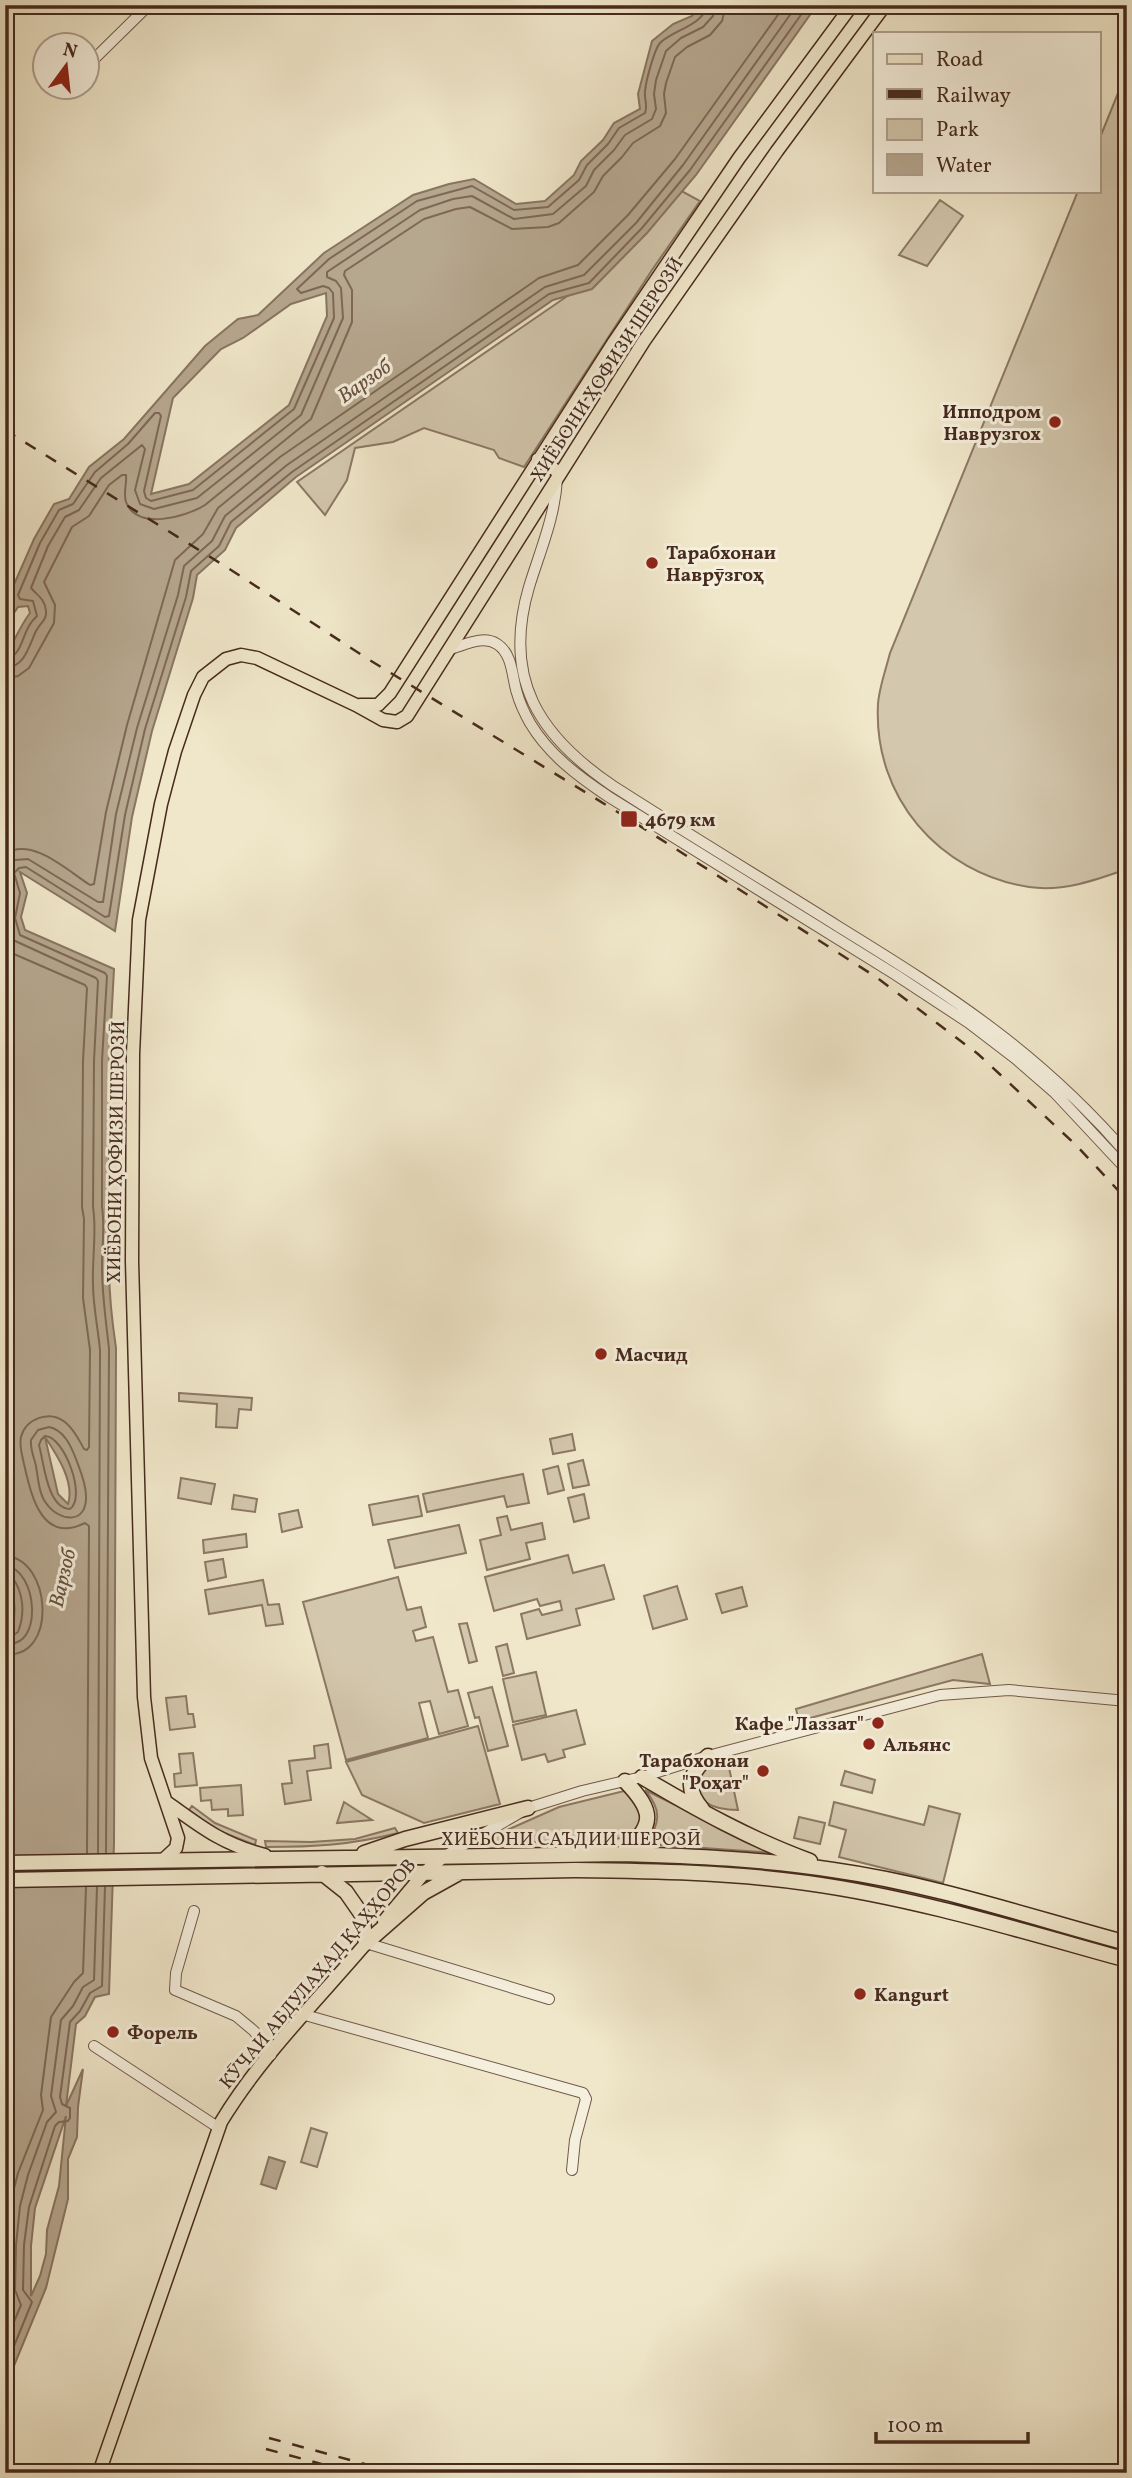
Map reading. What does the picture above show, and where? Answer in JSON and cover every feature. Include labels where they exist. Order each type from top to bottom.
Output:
[{"type":"highway","points":[[705,1813],[691,1796],[690,1782],[697,1767],[708,1756]]},
{"type":"highway","points":[[642,1777],[705,1813],[788,1853],[835,1870]]},
{"type":"highway","points":[[622,1854],[636,1841],[647,1821],[647,1810],[642,1798],[625,1781]]},
{"type":"highway","points":[[352,1857],[405,1839],[528,1808]]},
{"type":"highway","name":"ХИЁБОНИ САЪДИИ ШЕРОЗӢ","points":[[5,1863],[622,1854],[722,1858],[835,1870],[926,1889],[1127,1943]]},
{"type":"highway","points":[[275,1859],[280,1864],[276,1875]]},
{"type":"highway","points":[[366,1943],[423,1894],[463,1871]]},
{"type":"highway","name":"ХИЁБОНИ САЪДИИ ШЕРОЗӢ","points":[[5,1880],[463,1871],[660,1871],[746,1876],[810,1883],[924,1906],[1127,1959]]},
{"type":"highway","points":[[322,1873],[346,1892],[362,1915],[366,1943]]},
{"type":"main road","name":"ХИЁБОНИ ҲОФИЗИ ШЕРОЗӢ","points":[[356,705],[373,707],[383,702],[390,693],[614,342],[727,176],[852,5]]},
{"type":"main road","name":"ХИЁБОНИ ҲОФИЗИ ШЕРОЗӢ","points":[[162,1861],[176,1848],[178,1838],[168,1803],[158,1784],[146,1731],[135,1431],[133,1063],[139,920],[161,804],[194,695],[203,677],[216,665],[226,659],[241,656],[257,658],[383,720],[392,722],[405,718],[653,328],[777,151],[885,5]]},
{"type":"main road","points":[[538,459],[559,475]]},
{"type":"main road","points":[[168,1803],[215,1837],[247,1852],[275,1859]]},
{"type":"main road","name":"КӮЧАИ АБДУЛАҲАД ҚАҲҲОРОВ","points":[[99,2473],[219,2128],[235,2099],[425,1872],[443,1857]]},
{"type":"street","points":[[102,51],[149,5]]},
{"type":"street","points":[[559,475],[555,507],[524,606],[521,648],[528,693],[543,722],[565,750],[603,780],[804,911],[1006,1050],[1077,1114],[1127,1170]]},
{"type":"street","points":[[450,649],[484,640],[500,646],[508,657],[515,688],[527,717],[551,751],[598,790],[673,838],[943,992],[1007,1038],[1075,1097],[1127,1154]]},
{"type":"street","points":[[673,838],[679,828]]},
{"type":"street","name":"КӮЧАИ АБДУЛАҲАД ҚАҲҲОРОВ","points":[[443,1857],[528,1808],[708,1756],[940,1695],[1009,1690],[1127,1702]]},
{"type":"street","points":[[194,1911],[176,1973],[175,1990],[236,2016],[254,2031],[271,2055]]},
{"type":"street","points":[[366,1943],[549,1999]]},
{"type":"street","points":[[305,2015],[583,2093],[586,2099],[575,2140],[572,2170]]},
{"type":"street","points":[[94,2046],[219,2128]]},
{"type":"green space","name":"Ипподром Наврузгох","points":[[1127,71],[1127,869],[1067,886],[1029,887],[996,879],[967,866],[940,847],[918,825],[900,799],[887,770],[879,738],[878,704],[890,653],[1078,192],[1100,192],[1100,138]]},
{"type":"green space","points":[[676,188],[700,201],[524,467],[499,458],[494,450],[424,428],[393,442],[355,448],[347,480],[325,515],[297,482],[595,277]]},
{"type":"green space","points":[[940,200],[963,216],[927,266],[899,255]]},
{"type":"green space","points":[[179,1393],[252,1398],[251,1410],[239,1409],[237,1428],[216,1427],[217,1404],[179,1401]]},
{"type":"green space","points":[[572,1434],[575,1450],[553,1454],[550,1439]]},
{"type":"green space","points":[[583,1460],[589,1485],[573,1488],[568,1464]]},
{"type":"green space","points":[[558,1466],[564,1490],[548,1494],[543,1470]]},
{"type":"green space","points":[[523,1474],[529,1503],[507,1507],[504,1496],[427,1512],[423,1494]]},
{"type":"green space","points":[[181,1478],[215,1484],[211,1504],[178,1498]]},
{"type":"green space","points":[[584,1494],[589,1518],[574,1522],[568,1498]]},
{"type":"green space","points":[[234,1495],[257,1499],[255,1512],[232,1509]]},
{"type":"green space","points":[[418,1496],[422,1516],[373,1525],[369,1505]]},
{"type":"green space","points":[[298,1510],[302,1527],[282,1532],[279,1514]]},
{"type":"green space","points":[[507,1516],[511,1530],[542,1523],[545,1539],[526,1543],[530,1559],[487,1570],[480,1540],[501,1535],[497,1518]]},
{"type":"green space","points":[[459,1525],[466,1553],[395,1568],[388,1540]]},
{"type":"green space","points":[[246,1534],[247,1547],[204,1553],[203,1540]]},
{"type":"green space","points":[[568,1555],[573,1573],[604,1565],[614,1599],[576,1609],[580,1625],[527,1639],[521,1614],[539,1609],[542,1615],[562,1610],[560,1601],[540,1606],[537,1599],[494,1611],[485,1577]]},
{"type":"green space","points":[[223,1559],[226,1577],[208,1581],[205,1562]]},
{"type":"green space","points":[[398,1577],[407,1610],[421,1607],[426,1627],[413,1631],[416,1641],[433,1637],[448,1692],[458,1690],[468,1726],[439,1734],[430,1701],[419,1703],[428,1738],[346,1760],[303,1602]]},
{"type":"green space","points":[[263,1580],[268,1605],[279,1604],[283,1624],[266,1626],[262,1605],[209,1614],[205,1590]]},
{"type":"green space","points":[[677,1586],[687,1619],[653,1629],[644,1596]]},
{"type":"green space","points":[[742,1587],[747,1606],[722,1613],[716,1594]]},
{"type":"green space","points":[[467,1623],[477,1661],[469,1663],[459,1624]]},
{"type":"green space","points":[[507,1644],[514,1673],[503,1676],[496,1647]]},
{"type":"green space","points":[[982,1654],[990,1684],[953,1680],[799,1721],[796,1709]]},
{"type":"green space","points":[[536,1672],[546,1715],[513,1722],[503,1679]]},
{"type":"green space","points":[[492,1687],[508,1746],[488,1751],[479,1717],[475,1718],[468,1693]]},
{"type":"green space","points":[[186,1696],[188,1714],[193,1714],[195,1727],[170,1730],[166,1698]]},
{"type":"green space","points":[[576,1710],[585,1744],[563,1750],[565,1757],[548,1762],[545,1754],[522,1760],[513,1725]]},
{"type":"green space","points":[[478,1726],[500,1804],[424,1823],[362,1795],[346,1762]]},
{"type":"green space","points":[[328,1744],[331,1768],[307,1771],[311,1800],[285,1804],[282,1784],[292,1783],[289,1761],[315,1758],[314,1746]]},
{"type":"green space","points":[[193,1753],[197,1785],[175,1787],[174,1774],[181,1773],[179,1754]]},
{"type":"green space","points":[[727,1758],[738,1810],[706,1803],[698,1792],[697,1784],[706,1768]]},
{"type":"green space","points":[[845,1771],[875,1780],[872,1793],[841,1785]]},
{"type":"green space","points":[[241,1785],[243,1815],[228,1816],[228,1809],[212,1810],[211,1800],[201,1801],[200,1788]]},
{"type":"green space","points":[[645,1790],[773,1853],[647,1844],[657,1823],[657,1810]]},
{"type":"green space","points":[[624,1791],[631,1793],[642,1811],[638,1831],[628,1838],[473,1845],[559,1807]]},
{"type":"green space","points":[[344,1802],[372,1820],[337,1823]]},
{"type":"green space","points":[[834,1802],[924,1825],[929,1806],[960,1814],[943,1883],[839,1857],[846,1830],[829,1825]]},
{"type":"green space","points":[[192,1806],[215,1823],[256,1840],[255,1845],[212,1828],[189,1810]]},
{"type":"green space","points":[[799,1817],[825,1823],[820,1844],[794,1838]]},
{"type":"green space","points":[[395,1828],[398,1833],[332,1844],[266,1847],[265,1841],[355,1839]]},
{"type":"green space","points":[[311,2128],[327,2133],[317,2167],[301,2162]]},
{"type":"water","name":"Варзоб","points":[[702,5],[817,5],[696,175],[647,233],[592,289],[553,300],[296,477],[236,528],[225,550],[197,575],[193,598],[152,731],[132,817],[115,931],[20,872],[27,893],[21,917],[25,930],[114,969],[109,1062],[109,1259],[116,1348],[114,1844],[109,1994],[95,1997],[85,2016],[76,2024],[66,2106],[83,2069],[77,2137],[68,2159],[68,2199],[46,2288],[11,2373],[5,2418],[5,1621],[12,1630],[15,1609],[5,1577],[5,657],[30,613],[28,606],[18,607],[10,619],[5,637],[5,605],[34,539],[54,504],[69,499],[89,467],[124,439],[205,346],[238,319],[258,315],[324,253],[413,195],[474,179],[516,204],[545,201],[574,175],[581,161],[603,140],[614,123],[640,109],[638,94],[652,41],[673,24],[692,16]],"holes":[[[326,293],[327,316],[289,405],[189,484],[151,494],[173,398],[221,349],[243,338],[291,304]],[[45,1437],[67,1478],[70,1496],[68,1504],[58,1494]],[[66,2116],[59,2186],[47,2230],[46,2254],[31,2296],[31,2246],[35,2208]]]},
{"type":"water","points":[[269,2157],[285,2162],[276,2189],[261,2184]]},
{"type":"railway","points":[[5,430],[228,568],[368,659],[629,819],[876,977],[978,1054],[1077,1146],[1127,1200]]},
{"type":"railway","points":[[269,2438],[398,2473]]},
{"type":"railway","points":[[266,2449],[355,2473]]},
{"type":"place","name":"Ипподром Наврузгох","points":[[1055,422]]},
{"type":"place","name":"Тарабхонаи Наврӯзгоҳ","points":[[652,563]]},
{"type":"place","name":"4679 км","points":[[629,819]]},
{"type":"place","name":"Масчид","points":[[601,1354]]},
{"type":"place","name":"Кафе \"Лаззат\"","points":[[878,1723]]},
{"type":"place","name":"Альянс","points":[[869,1744]]},
{"type":"place","name":"Тарабхонаи \"Роҳат\"","points":[[763,1771]]},
{"type":"place","name":"Kangurt","points":[[860,1994]]},
{"type":"place","name":"Форель","points":[[113,2032]]}]
